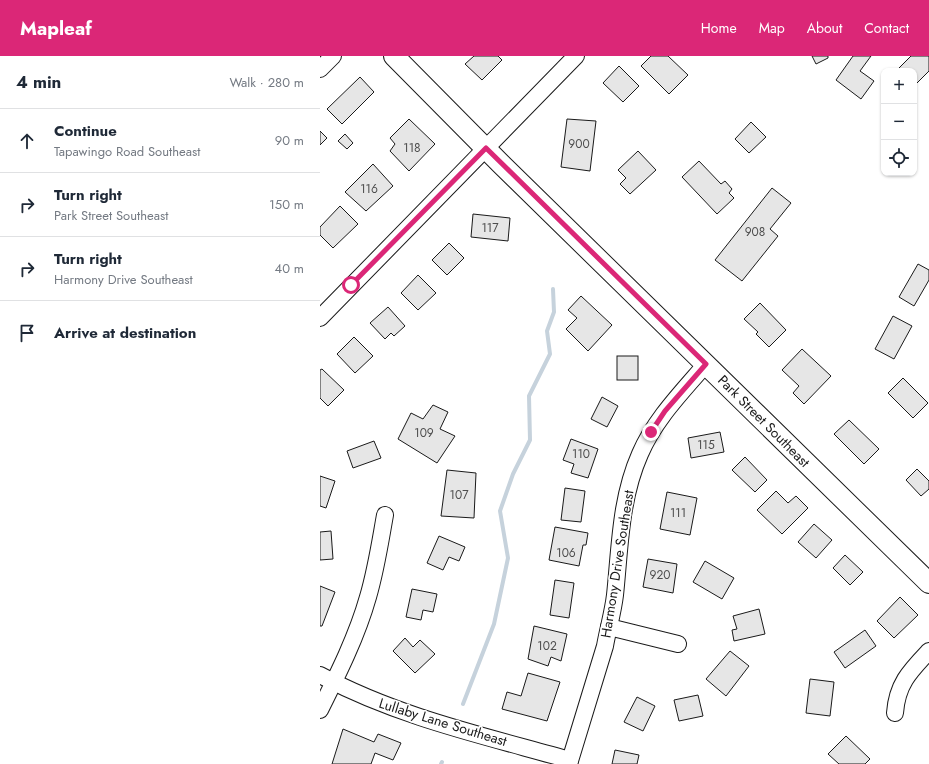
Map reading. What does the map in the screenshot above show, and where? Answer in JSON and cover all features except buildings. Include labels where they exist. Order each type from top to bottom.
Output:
[{"type":"main road","name":"Park Street Southeast","points":[[394,56],[929,583]]},
{"type":"street","points":[[320,69],[333,56]]},
{"type":"street","points":[[320,318],[576,56]]},
{"type":"street","name":"Harmony Drive Southeast","points":[[569,762],[605,646],[609,628],[624,508],[630,481],[637,461],[651,432],[665,411],[706,364]]},
{"type":"street","points":[[320,710],[354,636],[368,598],[378,558],[385,515]]},
{"type":"street","points":[[609,628],[678,644]]},
{"type":"street","points":[[895,713],[896,701],[900,686],[908,673],[929,651]]},
{"type":"street","name":"Lullaby Lane Southeast","points":[[320,674],[377,702],[413,715],[569,762]]},
{"type":"waterway","points":[[463,704],[494,624],[508,558],[500,511],[513,474],[530,440],[529,396],[550,354],[547,331],[554,312],[553,289]]},
{"type":"route","points":[[351,285],[486,148],[706,364],[665,411],[651,432]]}]
